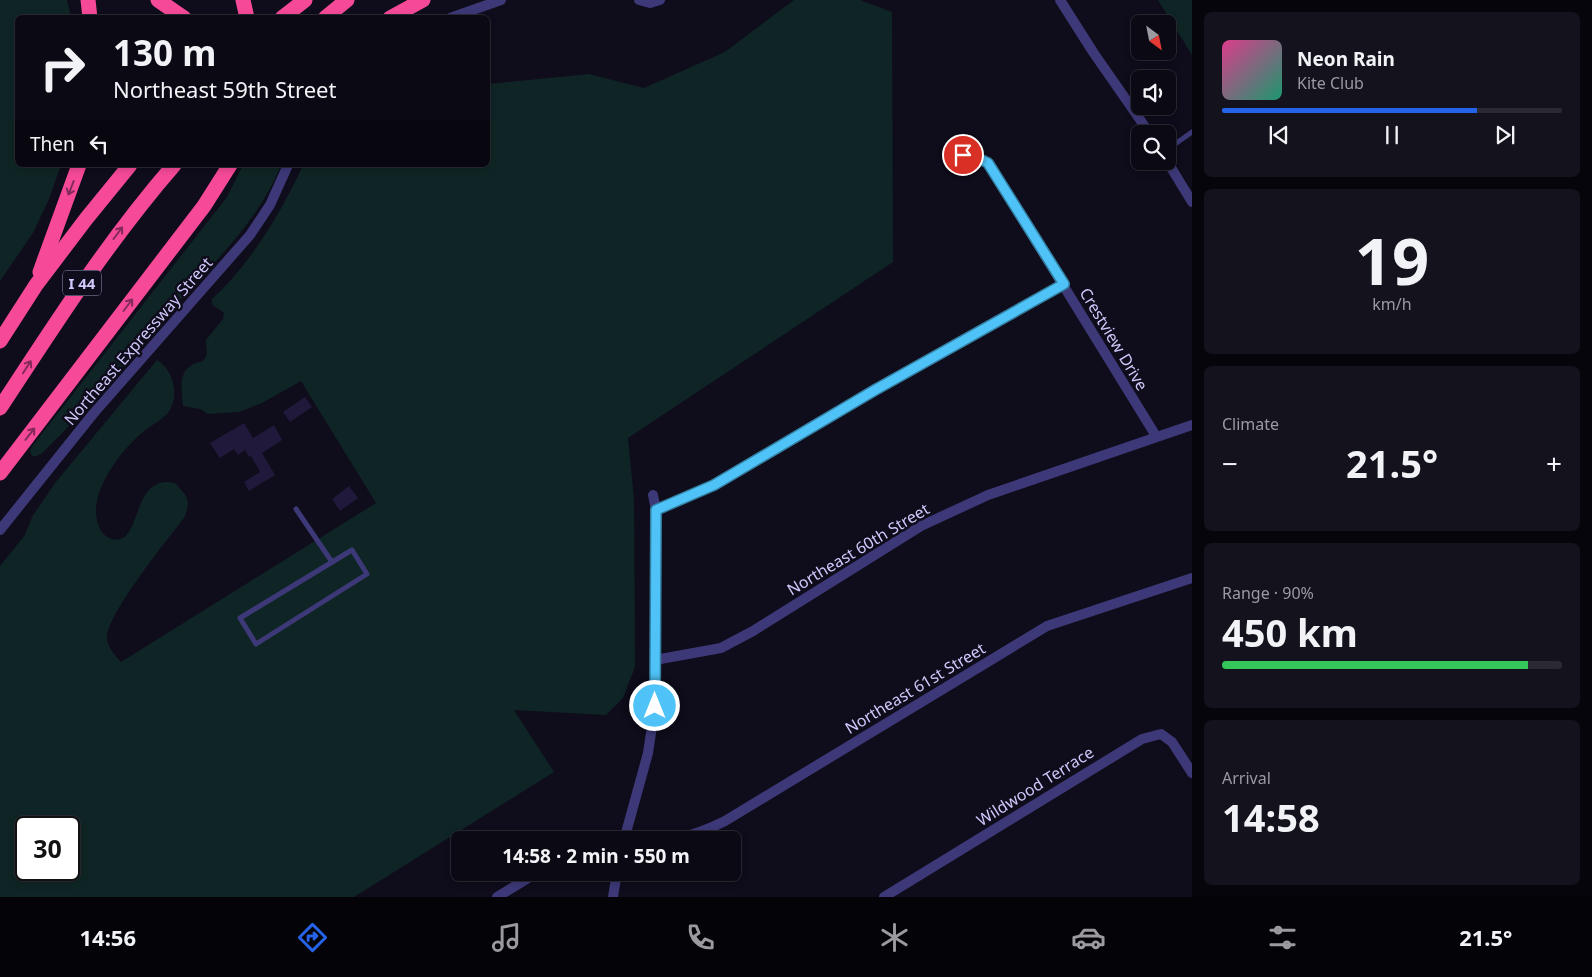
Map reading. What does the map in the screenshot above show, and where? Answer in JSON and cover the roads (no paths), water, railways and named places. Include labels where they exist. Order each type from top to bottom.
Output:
[{"type":"highway","points":[[88,0],[90,15]]},
{"type":"highway","points":[[158,0],[180,15]]},
{"type":"highway","points":[[242,0],[246,15]]},
{"type":"highway","points":[[286,15],[305,0]]},
{"type":"highway","points":[[329,15],[347,0]]},
{"type":"highway","points":[[396,15],[423,0]]},
{"type":"highway","points":[[0,341],[36,285],[78,167]]},
{"type":"highway","name":"I 44","points":[[36,285],[128,167]]},
{"type":"highway","name":"I 44","points":[[0,408],[105,250],[172,167]]},
{"type":"highway","points":[[0,473],[204,206],[229,167]]},
{"type":"street","points":[[458,15],[501,0]]},
{"type":"street","points":[[639,0],[650,3],[660,0]]},
{"type":"street","points":[[1060,0],[1093,52],[1144,125]]},
{"type":"street","name":"Crestview Drive","points":[[951,154],[976,157],[988,163],[1156,436]]},
{"type":"street","name":"Northeast Expressway Street","points":[[0,530],[93,414],[250,235],[270,204],[287,167]]},
{"type":"street","points":[[1172,170],[1192,202]]},
{"type":"street","points":[[656,510],[714,485],[883,385],[1064,284]]},
{"type":"street","name":"Northeast 60th Street","points":[[655,660],[721,648],[753,631],[921,526],[988,495],[1192,425]]},
{"type":"street","points":[[626,831],[648,753],[655,706],[656,510],[653,495]]},
{"type":"street","name":"Northeast 61st Street","points":[[705,831],[726,821],[1046,626],[1192,578]]},
{"type":"street","name":"Wildwood Terrace","points":[[884,897],[1142,739],[1161,734],[1172,742],[1192,773]]},
{"type":"street","points":[[497,897],[523,881]]},
{"type":"street","points":[[613,897],[616,881]]},
{"type":"lane","points":[[1176,143],[1192,132]]},
{"type":"lane","points":[[296,509],[332,562]]},
{"type":"lane","points":[[352,550],[367,574],[256,644],[240,618],[332,562],[352,550]]}]
